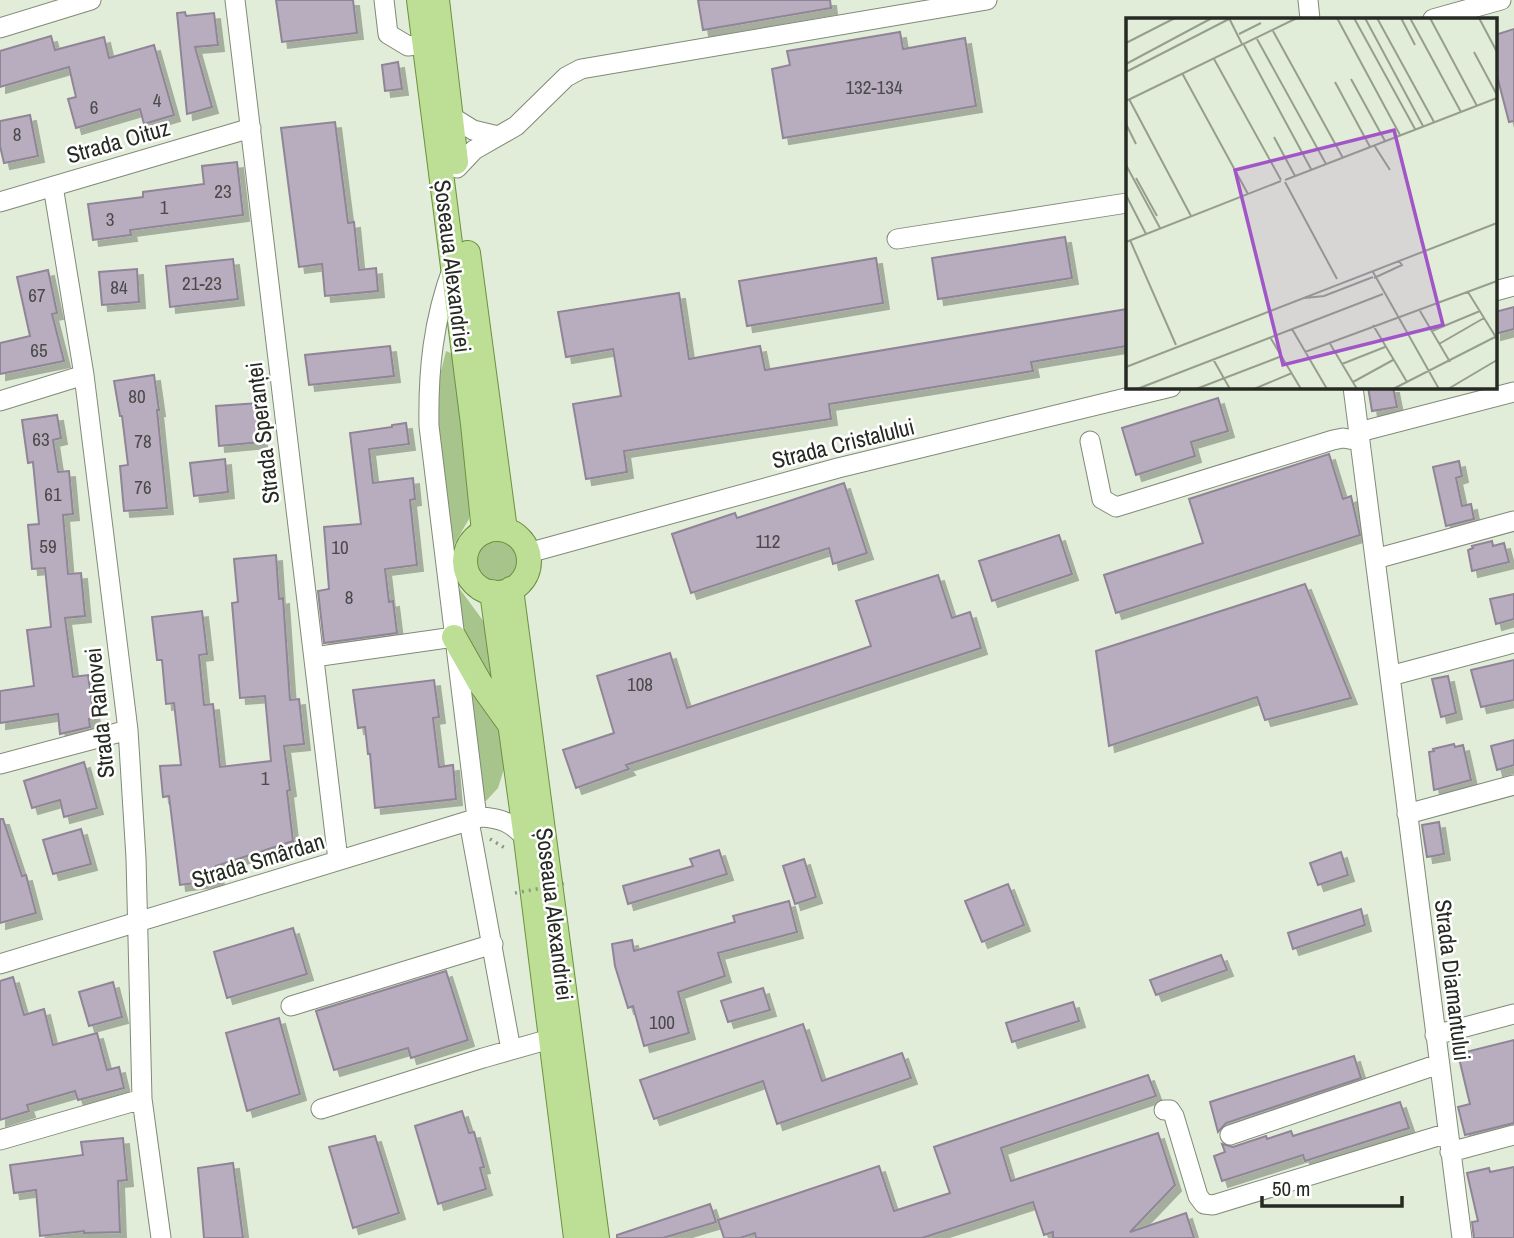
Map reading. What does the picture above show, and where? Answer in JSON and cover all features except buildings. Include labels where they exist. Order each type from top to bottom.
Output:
[{"type":"main road","name":"Șoseaua Alexandriei","points":[[419,0],[473,424],[494,531]]},
{"type":"main road","name":"Șoseaua Alexandriei","points":[[437,0],[452,117],[494,531]]},
{"type":"main road","points":[[494,531],[521,540],[528,553],[527,571],[523,580],[502,591],[478,587],[466,566],[467,550],[477,537],[494,531]]},
{"type":"main road","name":"Șoseaua Alexandriei","points":[[502,591],[517,847],[550,1039],[576,1238]]},
{"type":"main road","name":"Șoseaua Alexandriei","points":[[502,591],[597,1238]]},
{"type":"main road","points":[[454,637],[480,682],[510,724]]},
{"type":"street","points":[[0,28],[65,4],[91,0]]},
{"type":"street","name":"Strada Speranței","points":[[235,0],[338,860]]},
{"type":"street","points":[[384,0],[388,34],[408,46],[424,44]]},
{"type":"street","points":[[457,168],[474,150],[516,126],[566,78],[581,69],[987,0]]},
{"type":"street","points":[[1308,0],[1310,18]]},
{"type":"street","points":[[1437,18],[1501,0]]},
{"type":"street","points":[[452,117],[473,130],[498,136]]},
{"type":"street","name":"Strada Oituz","points":[[0,202],[251,128]]},
{"type":"street","name":"Strada Rahovei","points":[[54,186],[84,375],[128,730],[138,923],[142,1099],[160,1238]]},
{"type":"street","points":[[897,239],[1126,204]]},
{"type":"street","points":[[453,266],[436,320],[429,369],[429,426],[475,824],[511,1050]]},
{"type":"street","points":[[1496,281],[1514,276]]},
{"type":"street","points":[[1496,291],[1514,286]]},
{"type":"street","points":[[0,401],[84,375]]},
{"type":"street","name":"Strada Cristalului","points":[[528,553],[838,468],[1167,388]]},
{"type":"street","name":"Strada Diamantului","points":[[1353,388],[1462,1238]]},
{"type":"street","points":[[1090,441],[1101,499],[1116,507],[1333,440],[1359,437],[1514,392]]},
{"type":"street","points":[[1375,559],[1514,522]]},
{"type":"street","points":[[314,657],[454,637]]},
{"type":"street","points":[[1390,676],[1514,643]]},
{"type":"street","points":[[0,764],[128,730]]},
{"type":"street","points":[[1407,814],[1514,785]]},
{"type":"street","points":[[475,824],[504,820],[513,825],[517,847]]},
{"type":"street","name":"Strada Smârdan","points":[[0,964],[338,860],[475,824]]},
{"type":"street","points":[[291,1006],[493,944]]},
{"type":"street","points":[[1435,1035],[1514,1014]]},
{"type":"street","points":[[321,1109],[550,1039]]},
{"type":"street","points":[[1230,1135],[1439,1064]]},
{"type":"street","points":[[0,1140],[142,1099]]},
{"type":"street","points":[[1164,1110],[1170,1111],[1174,1116],[1198,1196],[1204,1204],[1213,1205],[1449,1142],[1514,1135]]},
{"type":"path","points":[[475,824],[506,848],[517,847]]},
{"type":"path","points":[[515,893],[564,884]]},
{"type":"green space","points":[[446,351],[453,354],[470,509],[469,519],[451,550],[435,428],[440,375]]},
{"type":"green space","points":[[497,539],[512,546],[519,561],[512,576],[497,583],[482,576],[475,561],[482,546]]},
{"type":"green space","points":[[454,581],[487,630],[504,769],[498,788],[486,801],[483,801]]}]
